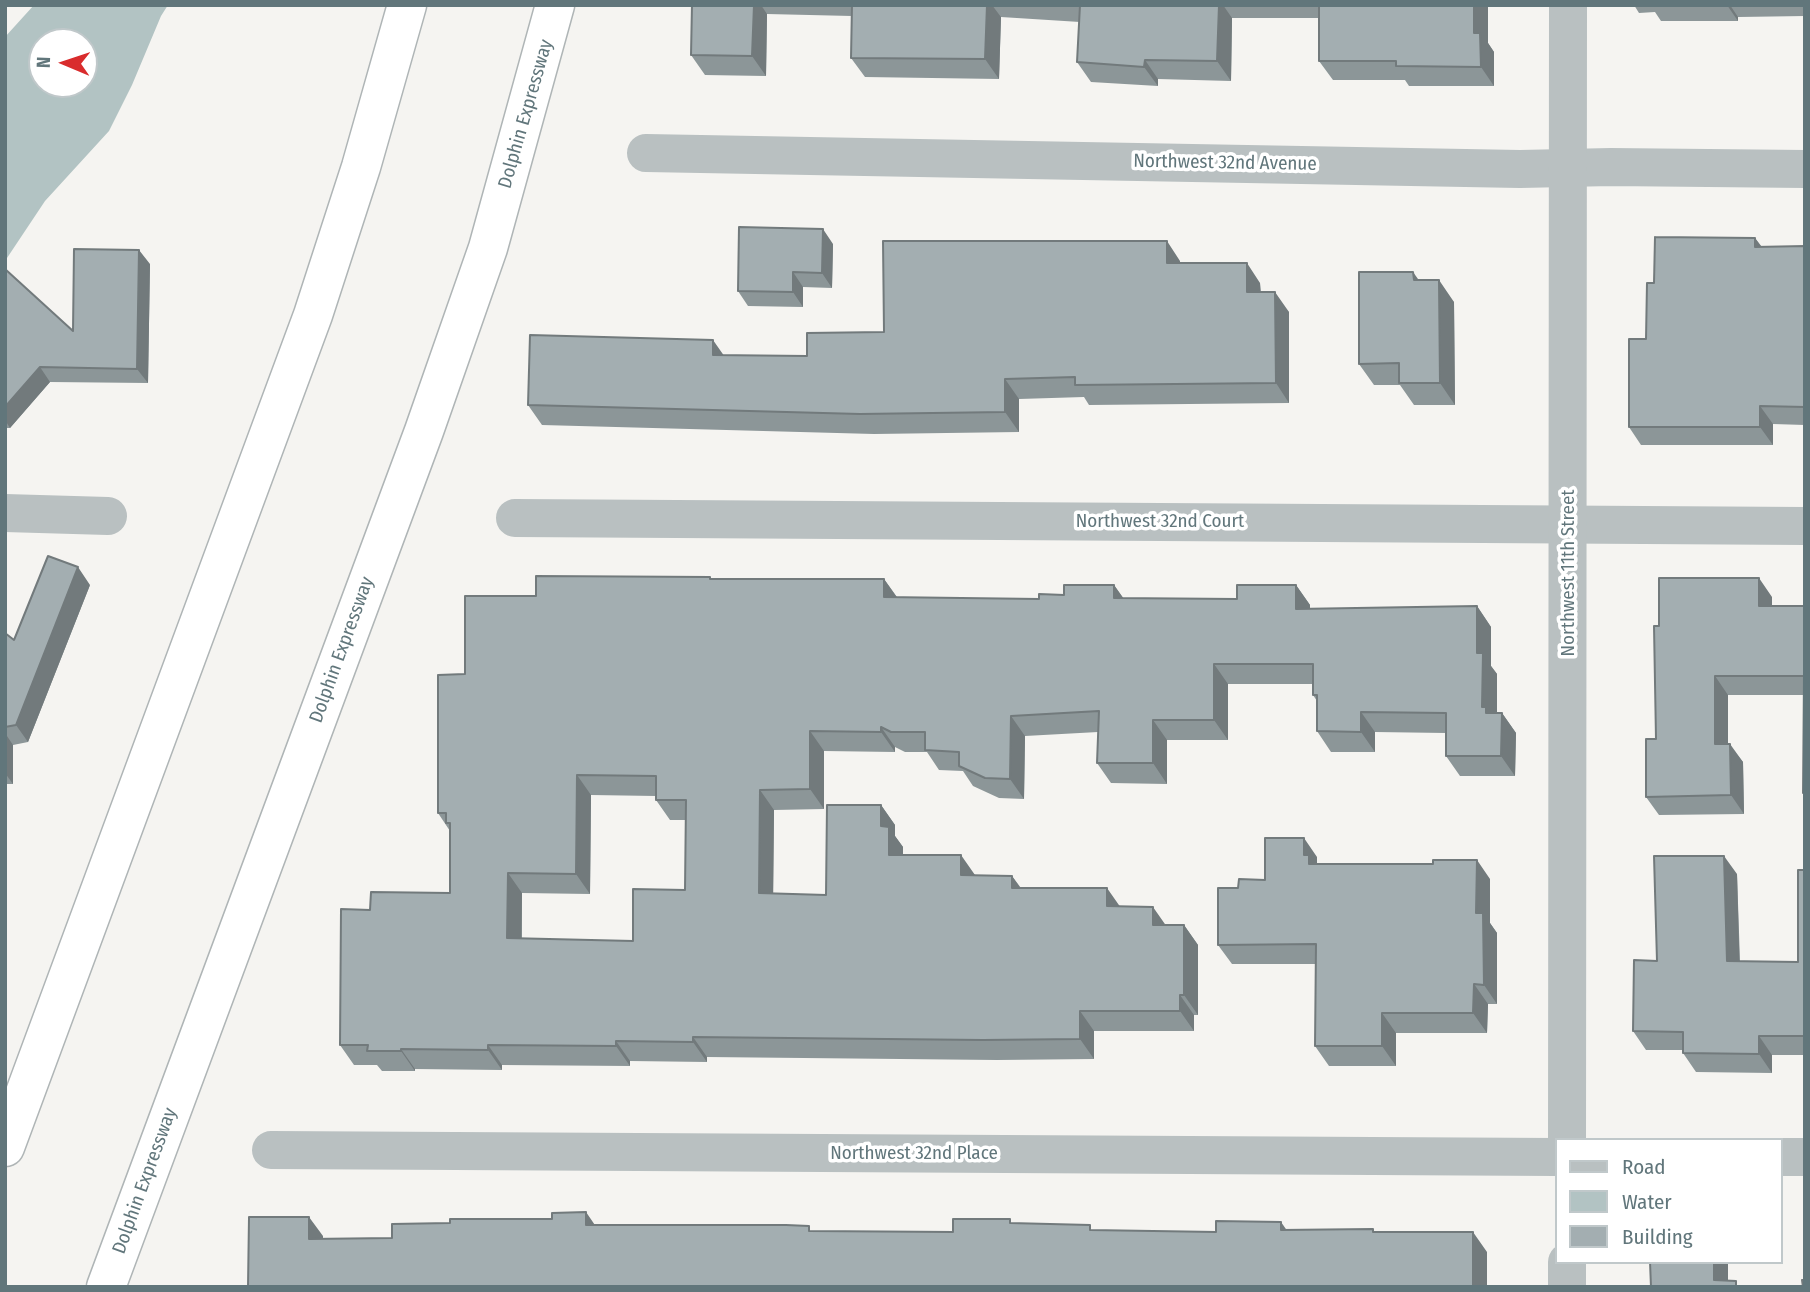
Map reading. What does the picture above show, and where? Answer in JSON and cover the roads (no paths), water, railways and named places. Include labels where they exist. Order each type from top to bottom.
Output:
[{"type":"highway","points":[[5,1147],[313,315],[361,167],[407,5]]},
{"type":"highway","name":"Dolphin Expressway","points":[[106,1287],[424,431],[492,235],[555,5]]},
{"type":"street","name":"Northwest 11th Street","points":[[1567,1138],[1568,5]]},
{"type":"street","name":"Northwest 32nd Avenue","points":[[646,153],[1520,169],[1805,169]]},
{"type":"street","points":[[5,513],[108,516]]},
{"type":"street","name":"Northwest 32nd Court","points":[[515,518],[1805,526]]},
{"type":"street","name":"Northwest 32nd Place","points":[[271,1150],[1554,1157]]},
{"type":"street","points":[[1782,1157],[1805,1157]]},
{"type":"street","points":[[1567,1264],[1567,1287]]},
{"type":"water","points":[[34,5],[168,5],[109,131],[45,201],[5,261],[5,37]]}]
